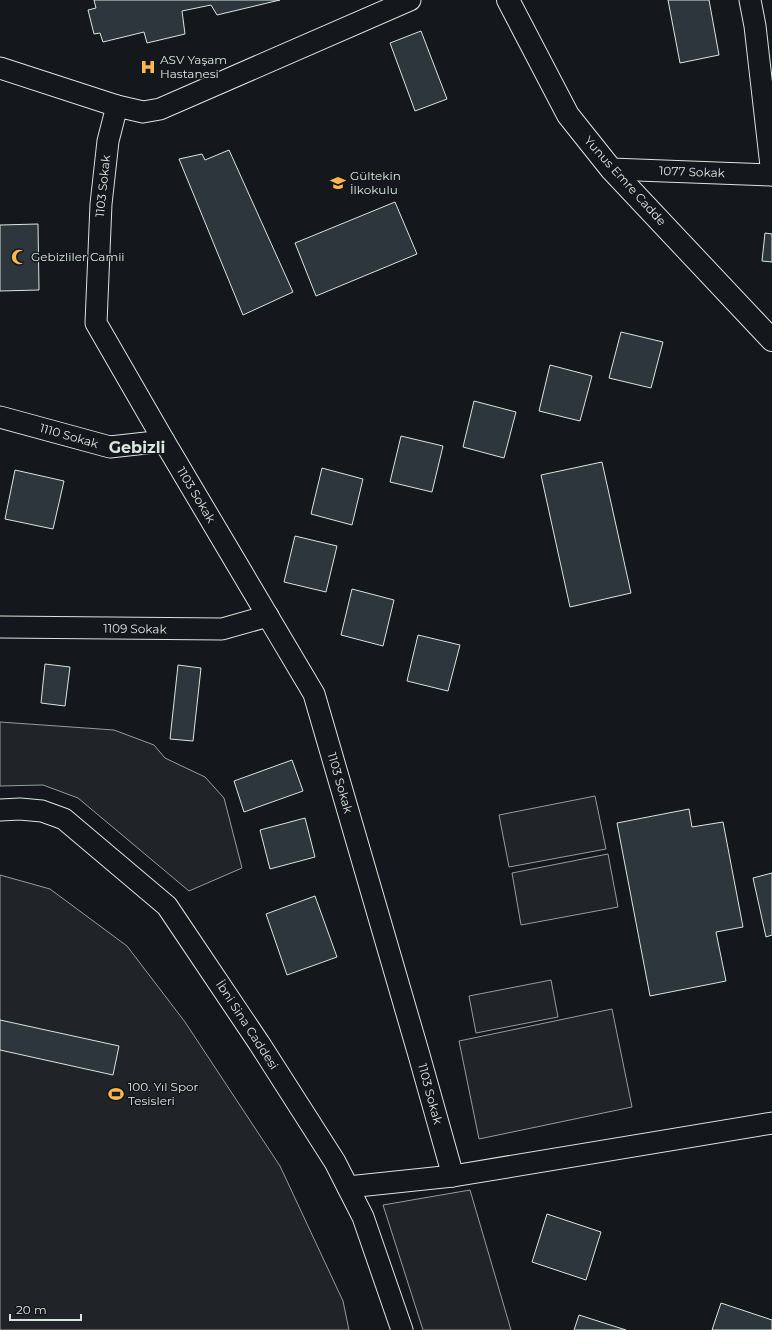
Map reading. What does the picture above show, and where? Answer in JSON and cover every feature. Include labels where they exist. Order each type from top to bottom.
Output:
[{"type":"street","points":[[0,68],[117,106],[143,112],[160,109],[410,0]]},
{"type":"street","name":"Yunus Emre Cadde","points":[[508,0],[568,115],[611,169],[772,340]]},
{"type":"street","points":[[750,0],[755,26],[772,175]]},
{"type":"street","name":"1103 Sokak","points":[[117,106],[108,141],[101,204],[96,323],[314,694],[453,1176]]},
{"type":"street","name":"1077 Sokak","points":[[611,169],[772,175]]},
{"type":"street","name":"1110 Sokak","points":[[0,417],[110,447],[164,441]]},
{"type":"street","name":"1109 Sokak","points":[[0,627],[222,629],[268,616]]},
{"type":"street","name":"İbni Sina Caddesi","points":[[0,810],[20,809],[42,811],[64,819],[167,906],[263,1049],[335,1162],[363,1217],[402,1330]]},
{"type":"street","points":[[348,1187],[453,1176],[772,1123]]},
{"type":"shaded area","points":[[0,722],[114,730],[154,745],[165,758],[205,777],[224,798],[242,868],[189,891],[78,798],[43,785],[0,786]]},
{"type":"shaded area","points":[[595,796],[606,849],[509,867],[499,815]]},
{"type":"shaded area","points":[[608,854],[618,907],[521,925],[512,873]]},
{"type":"shaded area","name":"100. Yıl Spor Tesisleri","points":[[0,875],[50,889],[127,946],[185,1022],[280,1166],[343,1301],[349,1330],[0,1330]]},
{"type":"shaded area","points":[[551,980],[558,1017],[476,1033],[469,996]]},
{"type":"shaded area","points":[[612,1009],[632,1107],[479,1139],[459,1041]]},
{"type":"shaded area","points":[[470,1190],[511,1330],[423,1330],[383,1205]]},
{"type":"building","points":[[94,0],[280,0],[217,15],[211,5],[182,11],[185,34],[147,43],[144,32],[103,42],[100,33],[94,34],[88,10],[96,8]]},
{"type":"building","points":[[668,0],[709,0],[719,55],[680,63]]},
{"type":"building","points":[[421,31],[447,99],[415,111],[390,43]]},
{"type":"building","points":[[229,150],[293,292],[243,315],[179,159],[202,154],[205,160]]},
{"type":"building","points":[[395,202],[417,254],[316,296],[295,243]]},
{"type":"building","name":"Gebizliler Camii","points":[[38,224],[39,290],[0,291],[0,225]]},
{"type":"building","points":[[765,233],[772,234],[772,262],[762,261]]},
{"type":"building","points":[[621,332],[663,342],[651,388],[609,378]]},
{"type":"building","points":[[550,365],[592,376],[580,421],[539,411]]},
{"type":"building","points":[[474,401],[516,412],[504,458],[463,447]]},
{"type":"building","points":[[401,436],[443,446],[432,492],[390,482]]},
{"type":"building","points":[[602,462],[631,593],[570,607],[541,475]]},
{"type":"building","points":[[322,468],[363,479],[352,525],[311,514]]},
{"type":"building","points":[[15,470],[64,481],[53,529],[5,519]]},
{"type":"building","points":[[295,536],[337,546],[326,592],[284,582]]},
{"type":"building","points":[[352,589],[394,600],[383,646],[341,635]]},
{"type":"building","points":[[418,635],[460,645],[448,691],[407,681]]},
{"type":"building","points":[[45,664],[70,667],[65,706],[41,703]]},
{"type":"building","points":[[178,665],[201,668],[193,741],[170,739]]},
{"type":"building","points":[[292,760],[303,791],[244,812],[234,781]]},
{"type":"building","points":[[689,809],[692,827],[723,822],[743,927],[716,932],[726,981],[650,996],[617,823]]},
{"type":"building","points":[[305,818],[315,857],[270,869],[260,830]]},
{"type":"building","points":[[772,873],[772,935],[766,937],[753,878]]},
{"type":"building","points":[[315,896],[337,957],[287,975],[266,914]]},
{"type":"building","points":[[0,1020],[119,1046],[113,1075],[0,1050]]},
{"type":"building","points":[[547,1214],[601,1232],[586,1280],[532,1262]]},
{"type":"building","points":[[721,1303],[772,1320],[772,1330],[712,1330]]},
{"type":"building","points":[[579,1315],[626,1330],[574,1330]]},
{"type":"place","name":"ASV Yaşam Hastanesi","points":[[148,67]]},
{"type":"place","name":"Gültekin İlkokulu","points":[[338,183]]},
{"type":"place","name":"Gebizliler Camii","points":[[19,257]]},
{"type":"place","name":"100. Yıl Spor Tesisleri","points":[[116,1094]]},
{"type":"district","name":"Gebizli","points":[[137,447]]}]
